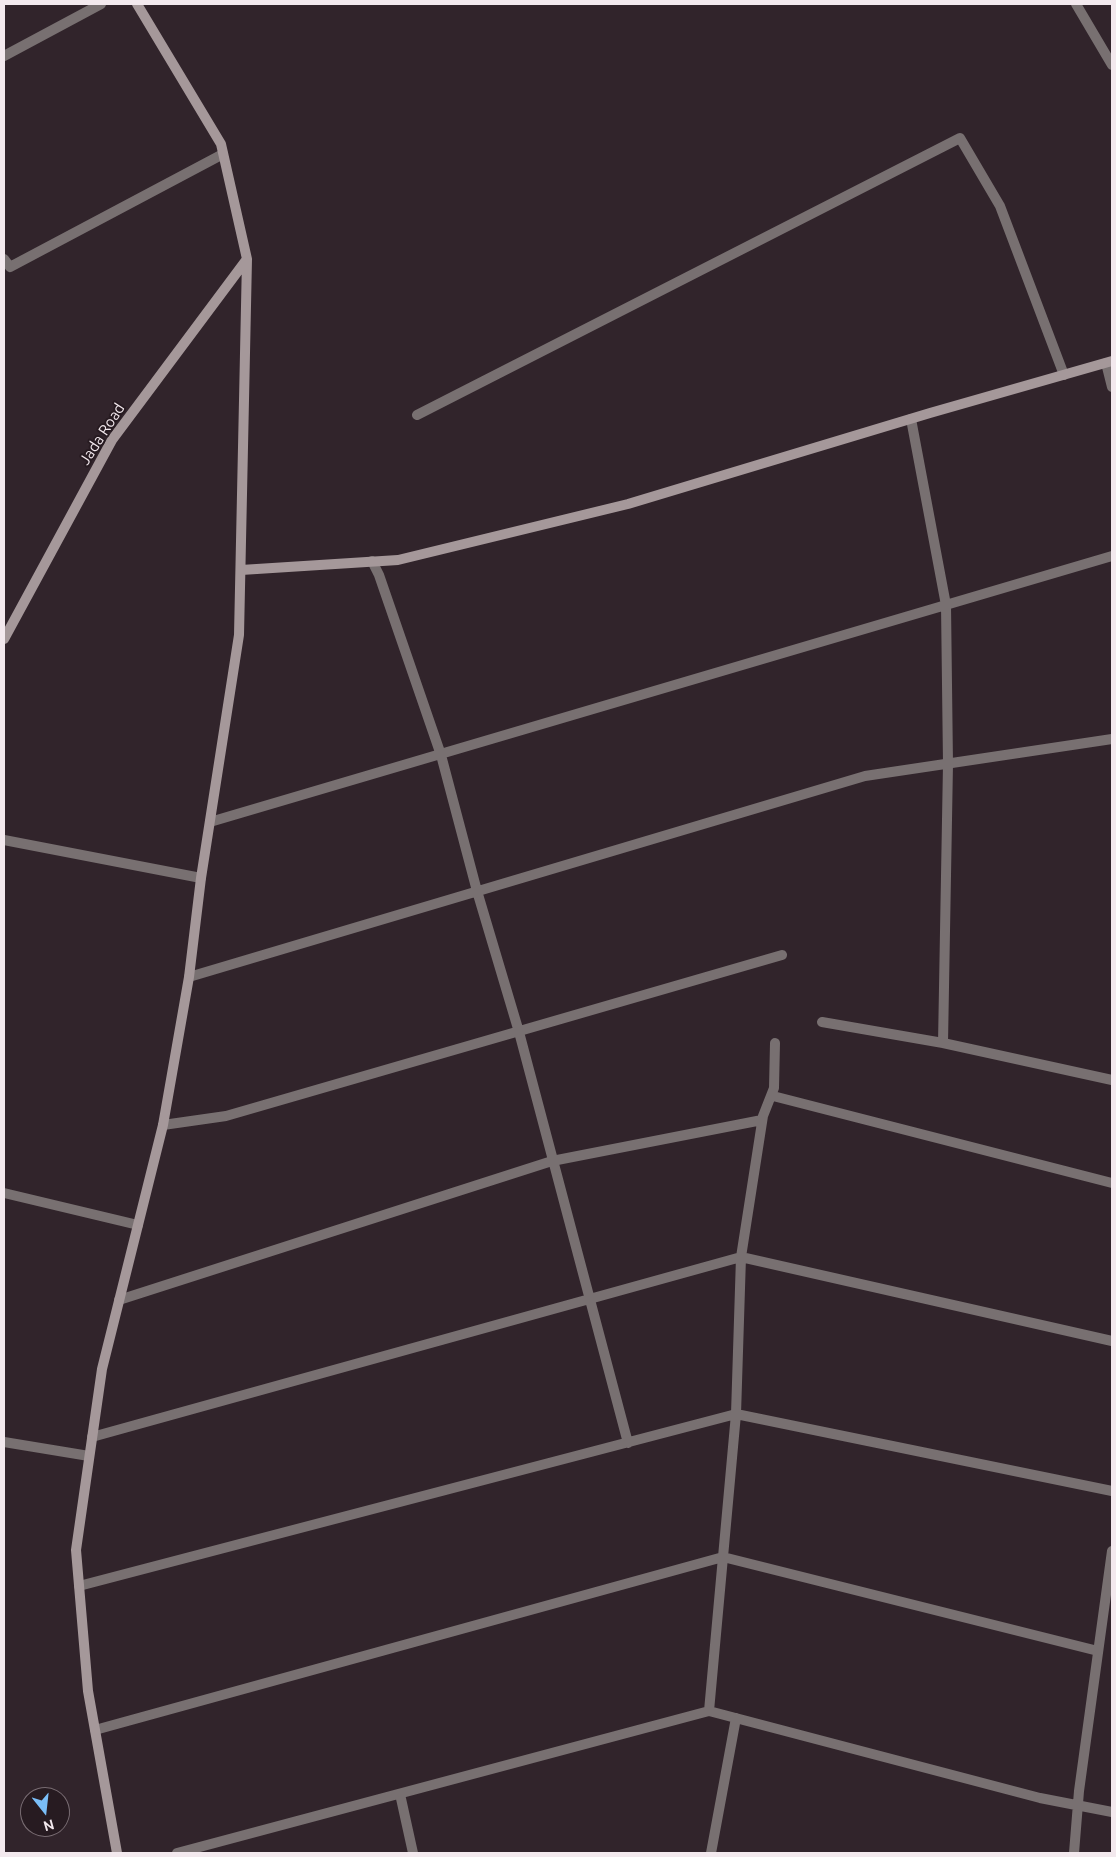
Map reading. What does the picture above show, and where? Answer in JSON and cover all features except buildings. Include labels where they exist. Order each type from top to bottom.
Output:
[{"type":"street","points":[[4,56],[101,4]]},
{"type":"street","points":[[117,1853],[88,1691],[76,1550],[102,1369],[163,1125],[189,978],[201,878],[239,635],[247,259],[221,144],[137,4]]},
{"type":"street","points":[[1076,4],[1112,66]]},
{"type":"street","points":[[417,415],[960,138],[1000,206],[1064,375]]},
{"type":"street","points":[[4,258],[10,267],[223,154]]},
{"type":"street","name":"Jada Road","points":[[4,639],[112,440],[247,259]]},
{"type":"street","points":[[241,570],[398,560],[628,504],[1109,362],[1112,387]]},
{"type":"street","points":[[911,419],[946,605],[948,764],[942,1043]]},
{"type":"street","points":[[210,822],[1112,556]]},
{"type":"street","points":[[372,561],[379,575],[441,755],[477,891],[519,1032],[628,1443]]},
{"type":"street","points":[[189,978],[864,776],[1112,739]]},
{"type":"street","points":[[4,840],[201,878]]},
{"type":"street","points":[[163,1125],[226,1116],[782,955]]},
{"type":"street","points":[[822,1022],[942,1043],[1112,1080]]},
{"type":"street","points":[[708,1711],[736,1414],[741,1257],[762,1120],[773,1096],[775,1043]]},
{"type":"street","points":[[773,1096],[1112,1183]]},
{"type":"street","points":[[119,1300],[552,1161],[762,1120]]},
{"type":"street","points":[[4,1193],[138,1225]]},
{"type":"street","points":[[92,1437],[741,1257],[1112,1341]]},
{"type":"street","points":[[79,1586],[736,1414],[1112,1491]]},
{"type":"street","points":[[4,1442],[89,1456]]},
{"type":"street","points":[[1074,1853],[1077,1804],[1112,1551]]},
{"type":"street","points":[[94,1730],[723,1557],[1098,1651]]},
{"type":"street","points":[[177,1853],[708,1711],[1040,1798],[1112,1812]]},
{"type":"street","points":[[712,1853],[736,1718]]},
{"type":"street","points":[[400,1794],[413,1853]]}]
